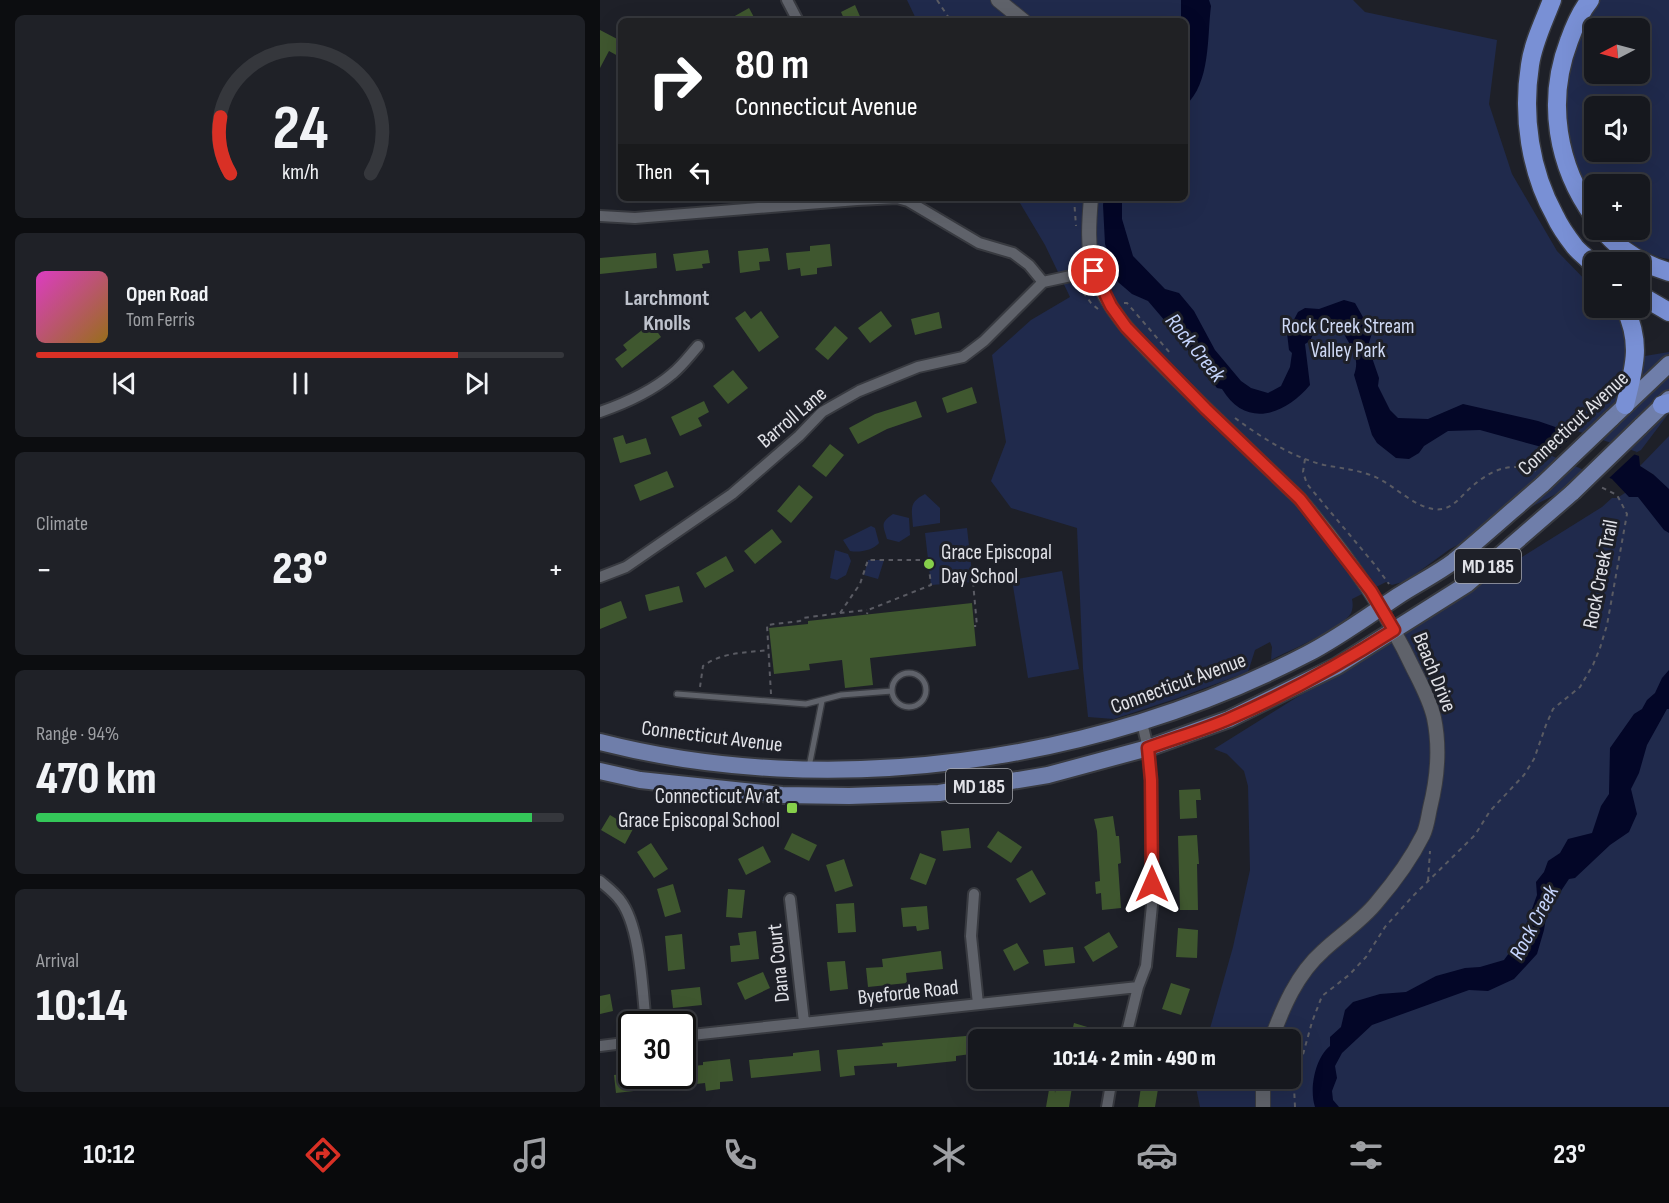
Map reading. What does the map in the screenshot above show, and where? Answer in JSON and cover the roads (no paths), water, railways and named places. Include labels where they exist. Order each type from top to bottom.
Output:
[{"type":"highway","points":[[1552,0],[1530,63],[1527,97],[1528,132],[1545,196],[1556,218],[1584,255]]},
{"type":"highway","points":[[1584,201],[1565,162],[1558,135],[1556,106],[1564,52],[1574,27],[1590,0]]},
{"type":"highway","points":[[1613,240],[1626,252],[1649,266],[1669,272]]},
{"type":"highway","points":[[1650,301],[1669,312]]},
{"type":"highway","points":[[1625,405],[1634,369],[1636,347],[1629,318]]},
{"type":"main road","name":"Connecticut Avenue","points":[[600,742],[699,761],[747,766],[808,769],[957,762],[1035,749],[1166,715],[1244,684],[1309,653],[1452,562],[1540,477],[1611,419],[1669,363]]},
{"type":"main road","name":"MD 185","points":[[600,771],[640,780],[725,790],[806,795],[939,793],[1048,775],[1148,748],[1229,719],[1337,666],[1467,584],[1573,492],[1667,402]]},
{"type":"main road","points":[[806,795],[808,769]]},
{"type":"street","points":[[787,0],[796,18]]},
{"type":"street","points":[[998,0],[1020,18]]},
{"type":"street","points":[[600,216],[636,218],[845,201]]},
{"type":"street","points":[[908,201],[979,243],[1013,253],[1029,265],[1043,282],[1094,271]]},
{"type":"street","name":"Beach Drive","points":[[1091,201],[1089,231],[1094,271],[1111,306],[1126,327],[1206,409],[1300,499],[1371,591],[1394,630],[1426,695],[1434,718],[1437,742],[1435,790],[1424,833],[1401,873],[1371,909],[1321,953],[1294,987],[1281,1010],[1275,1029]]},
{"type":"street","name":"Barroll Lane","points":[[600,577],[626,567],[732,494],[799,436],[822,412],[859,391],[918,366],[963,357],[984,341],[1043,282]]},
{"type":"street","points":[[600,412],[622,405],[651,390],[674,373],[698,346]]},
{"type":"street","points":[[1128,1029],[1138,987],[1146,966],[1152,905],[1151,780],[1148,748],[1142,723]]},
{"type":"street","points":[[600,881],[621,900],[631,920],[639,958],[645,1011]]},
{"type":"street","points":[[974,894],[971,936],[978,1004]]},
{"type":"street","name":"Dana Court","points":[[790,899],[804,1022]]},
{"type":"street","name":"Byeforde Road","points":[[696,1034],[1138,987]]},
{"type":"street","points":[[600,1046],[618,1044]]},
{"type":"street","points":[[1107,1107],[1110,1089]]},
{"type":"street","points":[[1263,1089],[1263,1107]]},
{"type":"lane","points":[[908,673],[922,679],[926,688],[921,703],[911,707],[900,705],[893,696],[892,690],[895,681],[908,673]]},
{"type":"lane","points":[[678,694],[806,704],[842,695],[892,690]]},
{"type":"lane","points":[[808,769],[822,701]]},
{"type":"water","points":[[1181,0],[1209,0],[1211,6],[1204,72],[1188,102],[1188,18],[1181,18]]},
{"type":"water","name":"Rock Creek","points":[[1104,201],[1122,201],[1122,219],[1133,256],[1165,289],[1179,293],[1194,311],[1215,350],[1241,381],[1251,388],[1268,393],[1281,386],[1290,367],[1292,353],[1289,350],[1287,333],[1298,312],[1305,308],[1319,309],[1344,300],[1355,303],[1372,333],[1368,346],[1379,378],[1378,386],[1390,410],[1398,418],[1428,419],[1463,404],[1538,421],[1639,456],[1640,466],[1669,489],[1669,533],[1664,530],[1638,497],[1629,497],[1612,479],[1538,446],[1480,430],[1448,431],[1424,446],[1419,453],[1409,459],[1396,458],[1377,443],[1372,435],[1354,375],[1355,354],[1340,325],[1331,321],[1319,321],[1310,341],[1305,344],[1310,385],[1300,395],[1289,404],[1266,413],[1254,413],[1242,409],[1232,402],[1222,389],[1217,388],[1148,301],[1132,294],[1118,282],[1105,244]]},
{"type":"water","name":"Rock Creek","points":[[1669,670],[1669,709],[1647,745],[1639,773],[1631,789],[1637,814],[1629,832],[1610,845],[1575,878],[1569,879],[1559,894],[1549,899],[1537,954],[1514,979],[1488,991],[1469,990],[1372,1025],[1342,1053],[1335,1066],[1337,1078],[1332,1091],[1333,1100],[1339,1107],[1315,1107],[1313,1083],[1317,1066],[1320,1058],[1330,1046],[1330,1037],[1341,1027],[1345,1010],[1353,1002],[1380,994],[1406,992],[1436,976],[1504,960],[1523,934],[1537,895],[1536,882],[1544,872],[1548,861],[1560,853],[1568,839],[1592,833],[1601,806],[1609,794],[1610,748],[1634,714],[1642,709],[1655,693],[1662,678]]},
{"type":"place","name":"Grace Episcopal Day School","points":[[929,564]]},
{"type":"place","name":"Connecticut Av at Grace Episcopal School","points":[[792,808]]},
{"type":"district","name":"Larchmont Knolls","points":[[667,310]]},
{"type":"park label","name":"Rock Creek Stream Valley Park","points":[[1348,338]]}]
